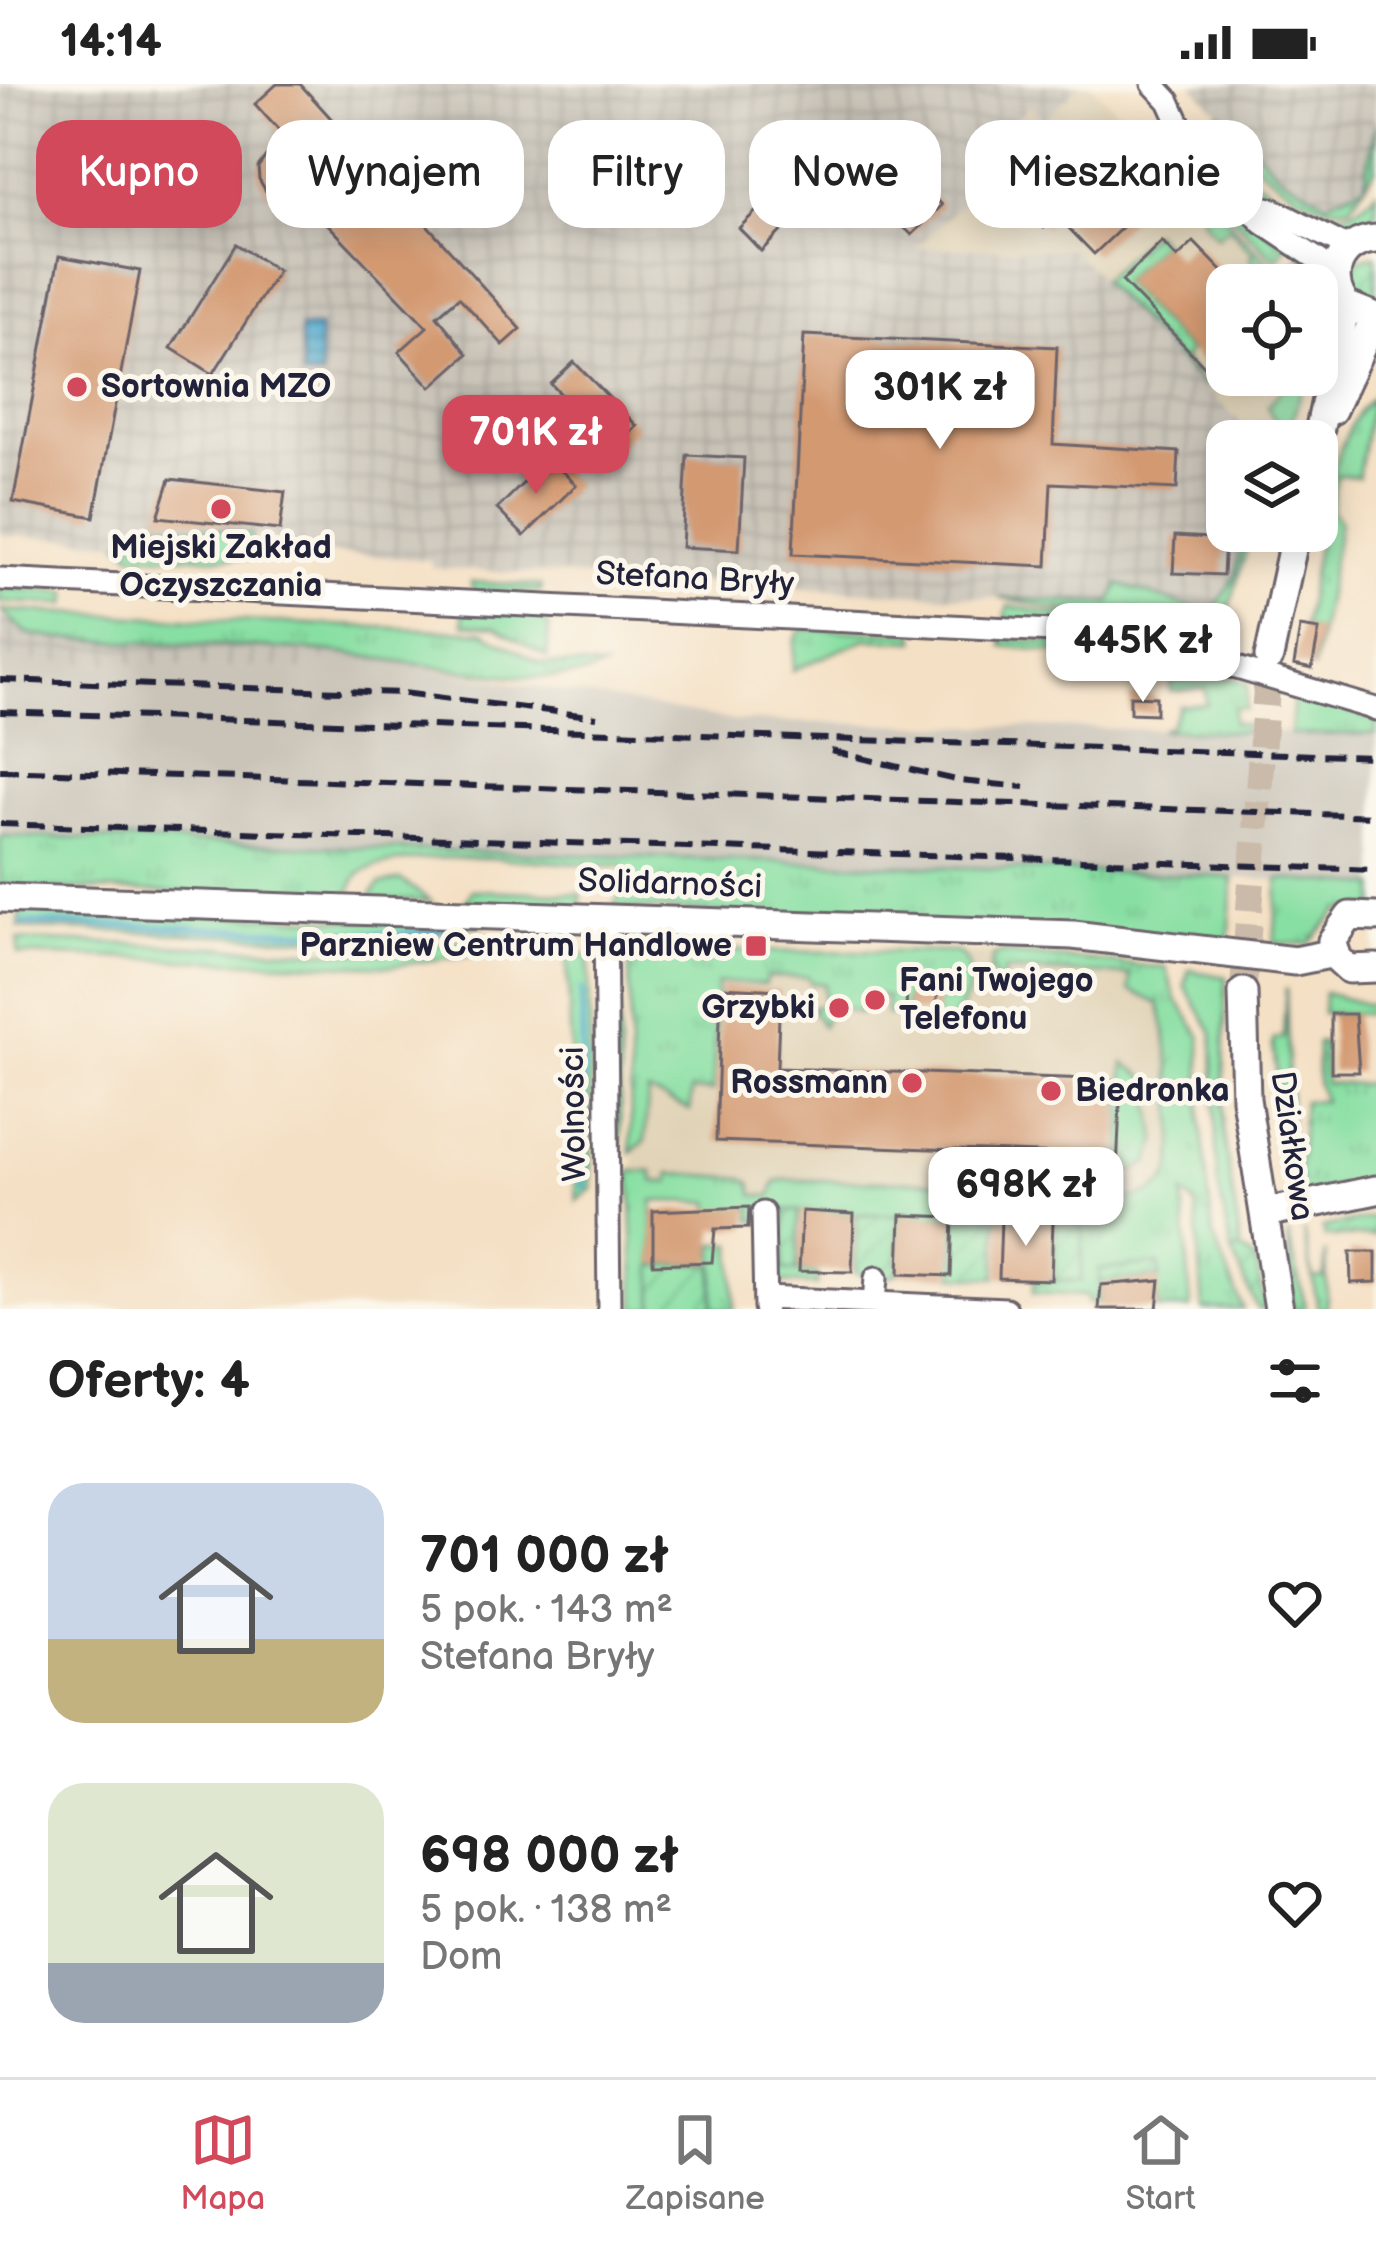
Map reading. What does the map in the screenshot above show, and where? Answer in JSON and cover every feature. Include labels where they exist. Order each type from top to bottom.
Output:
[{"type":"street","points":[[1153,84],[1169,101],[1188,143],[1250,204],[1361,245],[1323,420]]},
{"type":"street","points":[[1326,420],[1376,317],[1346,305]]},
{"type":"street","points":[[1269,656],[1291,552]]},
{"type":"street","name":"Stefana Bryły","points":[[0,579],[1106,636],[1169,648],[1376,709]]},
{"type":"street","name":"Solidarności","points":[[0,898],[1073,935],[1295,961],[1335,953]]},
{"type":"street","points":[[1374,972],[1349,969],[1335,953],[1334,934],[1344,919],[1356,914],[1376,917]]},
{"type":"street","name":"Wolności","points":[[604,918],[609,1309]]},
{"type":"street","name":"Działkowa","points":[[1243,992],[1246,1099],[1279,1309]]},
{"type":"street","points":[[1264,1213],[1376,1190]]},
{"type":"street","points":[[763,1213],[765,1304],[1006,1309]]},
{"type":"street","points":[[874,1303],[876,1278]]},
{"type":"shaded area","points":[[0,84],[1081,84],[1044,119],[1030,105],[1014,120],[965,120],[965,199],[941,223],[941,120],[749,120],[749,228],[936,228],[916,248],[1072,249],[1206,387],[1206,396],[1214,396],[1238,420],[1206,420],[1206,552],[1240,552],[1235,576],[1215,608],[1186,606],[1120,584],[1111,604],[432,568],[430,560],[283,550],[283,541],[159,521],[157,543],[0,535]]},
{"type":"shaded area","points":[[1081,84],[1091,84],[1126,120],[1014,120],[1030,105],[1044,118]]},
{"type":"shaded area","points":[[1192,84],[1376,84],[1376,123],[1364,186],[1327,202],[1279,174],[1263,157],[1263,120],[1227,120]]},
{"type":"shaded area","points":[[965,198],[965,228],[1230,228],[1265,264],[1206,264],[1206,387],[1072,250],[914,248],[934,228],[941,228],[941,222]]},
{"type":"shaded area","points":[[1215,396],[1286,396],[1271,420],[1238,420]]},
{"type":"shaded area","points":[[0,616],[59,639],[327,651],[320,671],[0,660]]},
{"type":"shaded area","points":[[327,651],[735,721],[1376,734],[1376,886],[1194,875],[0,836],[0,660],[319,671]]},
{"type":"shaded area","points":[[646,941],[718,953],[794,955],[851,948],[1084,958],[1166,968],[1184,1210],[635,1191],[629,953]]},
{"type":"green space","points":[[1376,123],[1375,169],[1351,205],[1316,203],[1263,169],[1263,157],[1279,174],[1327,202],[1364,185]]},
{"type":"green space","points":[[1263,184],[1304,209],[1303,218],[1263,194]]},
{"type":"green space","points":[[1376,191],[1376,213],[1363,225],[1342,231],[1318,226],[1359,206]]},
{"type":"green space","points":[[1263,227],[1286,246],[1274,259],[1243,228]]},
{"type":"green space","points":[[1152,232],[1162,242],[1121,281],[1189,352],[1183,359],[1206,388],[1101,281]]},
{"type":"green space","points":[[1242,235],[1270,264],[1256,264],[1250,258],[1254,254],[1238,238]]},
{"type":"green space","points":[[1376,255],[1376,302],[1354,293],[1350,277],[1358,260]]},
{"type":"green space","points":[[1276,396],[1300,396],[1292,420],[1273,418],[1268,406]]},
{"type":"green space","points":[[1372,398],[1358,477],[1338,475],[1338,457],[1356,416]]},
{"type":"green space","points":[[158,521],[252,535],[250,559],[132,554],[120,543],[156,543]]},
{"type":"green space","points":[[1240,552],[1246,552],[1228,612],[1219,609],[1204,636],[999,598],[1110,603],[1119,584],[1186,606],[1215,608],[1235,576]]},
{"type":"green space","points":[[1316,552],[1334,552],[1313,671],[1319,631],[1303,627]]},
{"type":"green space","points":[[471,582],[541,586],[541,592],[473,591]]},
{"type":"green space","points":[[0,588],[68,592],[67,604],[0,602]]},
{"type":"green space","points":[[1008,606],[1145,629],[1167,639],[1005,619]]},
{"type":"green space","points":[[0,610],[483,632],[540,663],[604,668],[578,675],[507,676],[319,651],[58,639],[27,633]]},
{"type":"green space","points":[[463,612],[540,614],[549,627],[547,657],[495,627],[463,624]]},
{"type":"green space","points":[[802,629],[915,632],[916,641],[866,639],[793,670],[795,641]]},
{"type":"green space","points":[[1004,637],[1163,657],[1152,664],[1003,646]]},
{"type":"green space","points":[[1171,660],[1248,683],[1246,709],[1234,708],[1233,723],[1246,725],[1245,732],[1161,730],[1170,726],[1180,706],[1207,704],[1205,688],[1171,692]]},
{"type":"green space","points":[[1293,695],[1376,720],[1376,734],[1290,735]]},
{"type":"green space","points":[[0,836],[1233,878],[1229,940],[613,907],[628,882],[623,866],[494,858],[425,859],[369,869],[357,877],[349,898],[0,887]]},
{"type":"green space","points":[[1279,879],[1376,886],[1376,907],[1339,911],[1308,944],[1274,943]]},
{"type":"green space","points":[[401,880],[431,901],[368,899],[380,884]]},
{"type":"green space","points":[[472,890],[581,894],[581,906],[465,902]]},
{"type":"green space","points":[[27,909],[488,924],[393,941],[19,928],[20,915]]},
{"type":"green space","points":[[489,936],[562,939],[589,958],[592,1189],[577,1201],[567,952],[480,953],[391,966],[18,955],[18,940],[384,953]]},
{"type":"green space","points":[[646,941],[763,951],[957,952],[969,973],[969,985],[960,1009],[929,1030],[930,1015],[937,1015],[938,985],[908,984],[905,1014],[886,1014],[886,997],[862,995],[860,1013],[833,1005],[822,1026],[810,1007],[823,1006],[824,984],[811,983],[808,977],[766,977],[765,984],[717,983],[713,1091],[691,1091],[690,1110],[648,1092],[645,1141],[631,1153],[629,953]]},
{"type":"green space","points":[[1002,953],[1166,968],[1176,998],[1201,1036],[1201,1121],[1213,1236],[1243,1309],[1203,1309],[1196,1205],[1183,1194],[1191,1309],[1157,1309],[1159,1265],[1100,1269],[1099,1303],[1088,1303],[1086,1296],[1033,1293],[1034,1282],[1080,1281],[1082,1222],[787,1211],[783,1270],[817,1274],[817,1285],[784,1283],[779,1277],[778,1228],[752,1220],[752,1208],[712,1218],[711,1202],[653,1201],[654,1309],[636,1309],[631,1171],[653,1172],[653,1181],[670,1182],[671,1173],[743,1178],[751,1183],[754,1195],[771,1196],[775,1183],[782,1180],[929,1181],[1121,1200],[1160,1187],[1172,1161],[1174,1117],[1159,1004],[1130,990],[1130,975],[1004,971],[1002,986],[989,972],[993,957]]},
{"type":"green space","points":[[614,962],[619,965],[621,1149],[616,1140]]},
{"type":"green space","points":[[1189,970],[1226,977],[1223,1129],[1241,1250],[1232,1252],[1217,1181],[1213,1033],[1185,986]]},
{"type":"green space","points":[[1286,988],[1288,1168],[1273,1045],[1274,1039],[1283,1038]]},
{"type":"green space","points":[[1324,993],[1376,1007],[1376,1014],[1323,1013]]},
{"type":"green space","points":[[1323,1042],[1325,1083],[1376,1084],[1376,1179],[1298,1195],[1303,1101],[1324,1101],[1317,1084],[1317,1043]]},
{"type":"green space","points":[[1124,1063],[1148,1078],[1157,1140],[1150,1162],[1122,1178]]},
{"type":"green space","points":[[786,1210],[799,1211],[797,1271],[783,1270]]},
{"type":"green space","points":[[857,1214],[899,1215],[897,1274],[885,1278],[855,1273]]},
{"type":"green space","points":[[956,1217],[998,1218],[996,1278],[954,1276]]},
{"type":"green space","points":[[1376,1217],[1376,1236],[1325,1237],[1323,1228]]},
{"type":"green space","points":[[1056,1220],[1083,1222],[1081,1281],[1054,1280]]},
{"type":"green space","points":[[1304,1231],[1313,1278],[1324,1277],[1326,1252],[1327,1309],[1318,1309]]},
{"type":"green space","points":[[1288,1234],[1306,1309],[1293,1309]]},
{"type":"green space","points":[[715,1244],[733,1244],[734,1309],[713,1309]]},
{"type":"green space","points":[[1241,1250],[1256,1261],[1265,1309],[1257,1309],[1232,1252]]},
{"type":"green space","points":[[1159,1264],[1159,1278],[1100,1282],[1099,1269]]},
{"type":"green space","points":[[713,1265],[713,1307],[654,1308],[653,1266]]},
{"type":"water","points":[[319,327],[321,377],[303,377],[300,328]]},
{"type":"building","points":[[277,84],[300,84],[332,120],[269,120],[255,104]]},
{"type":"building","points":[[266,156],[266,191],[259,179],[258,167]]},
{"type":"building","points":[[749,218],[749,228],[784,228],[761,251],[739,228]]},
{"type":"building","points":[[331,228],[430,228],[521,329],[503,345],[459,297],[437,316],[468,354],[431,387],[399,352],[427,327]]},
{"type":"building","points":[[1069,228],[1121,228],[1094,254]]},
{"type":"building","points":[[1162,242],[1177,258],[1194,242],[1215,264],[1206,264],[1206,368],[1122,281]]},
{"type":"building","points":[[236,244],[278,271],[213,374],[171,348]]},
{"type":"building","name":"Sortownia MZO","points":[[59,256],[140,271],[94,517],[13,502]]},
{"type":"building","points":[[804,335],[1057,347],[1053,444],[1179,452],[1177,489],[1051,483],[1047,566],[793,554]]},
{"type":"building","points":[[574,362],[637,426],[615,449],[551,384]]},
{"type":"building","points":[[687,455],[744,458],[739,550],[682,547]]},
{"type":"building","points":[[549,458],[576,485],[524,536],[497,509]]},
{"type":"building","name":"Miejski Zakład Oczyszczania","points":[[170,479],[285,492],[280,530],[158,517]]},
{"type":"building","points":[[1175,536],[1206,538],[1206,552],[1224,552],[1223,575],[1173,573]]},
{"type":"building","points":[[1300,627],[1319,630],[1312,669],[1294,665]]},
{"type":"building","points":[[1130,696],[1156,697],[1156,714],[1130,713]]},
{"type":"building","points":[[907,985],[937,986],[937,1013],[906,1012]]},
{"type":"building","points":[[721,987],[780,990],[777,1068],[1121,1080],[1117,1171],[1060,1169],[1061,1154],[716,1141]]},
{"type":"building","points":[[1331,1014],[1355,1014],[1359,1072],[1331,1072]]},
{"type":"building","points":[[749,1207],[748,1228],[715,1229],[712,1262],[653,1264],[653,1211]]},
{"type":"building","points":[[802,1211],[854,1214],[852,1272],[799,1271]]},
{"type":"building","points":[[901,1215],[953,1217],[951,1276],[899,1274]]},
{"type":"building","points":[[1001,1219],[1053,1220],[1051,1280],[999,1278]]},
{"type":"building","points":[[1350,1252],[1376,1252],[1376,1282],[1351,1283]]},
{"type":"building","points":[[1160,1280],[1157,1309],[1099,1309],[1101,1285]]},
{"type":"waterway","points":[[23,923],[398,934],[458,926]]},
{"type":"waterway","points":[[582,990],[584,1187]]},
{"type":"tunnel","points":[[1243,992],[1269,657]]},
{"type":"railway","points":[[0,680],[403,693],[597,717]]},
{"type":"railway","points":[[0,712],[1376,757]]},
{"type":"railway","points":[[831,751],[960,781],[1025,787]]},
{"type":"railway","points":[[0,770],[1376,816]]},
{"type":"railway","points":[[0,824],[1376,870]]},
{"type":"place","name":"Sortownia MZO","points":[[77,387]]},
{"type":"place","name":"Miejski Zakład Oczyszczania","points":[[221,509]]},
{"type":"place","name":"Parzniew Centrum Handlowe","points":[[756,946]]},
{"type":"place","name":"Fani Twojego Telefonu","points":[[875,1000]]},
{"type":"place","name":"Grzybki","points":[[839,1008]]},
{"type":"place","name":"Rossmann","points":[[912,1083]]},
{"type":"place","name":"Biedronka","points":[[1051,1091]]}]
